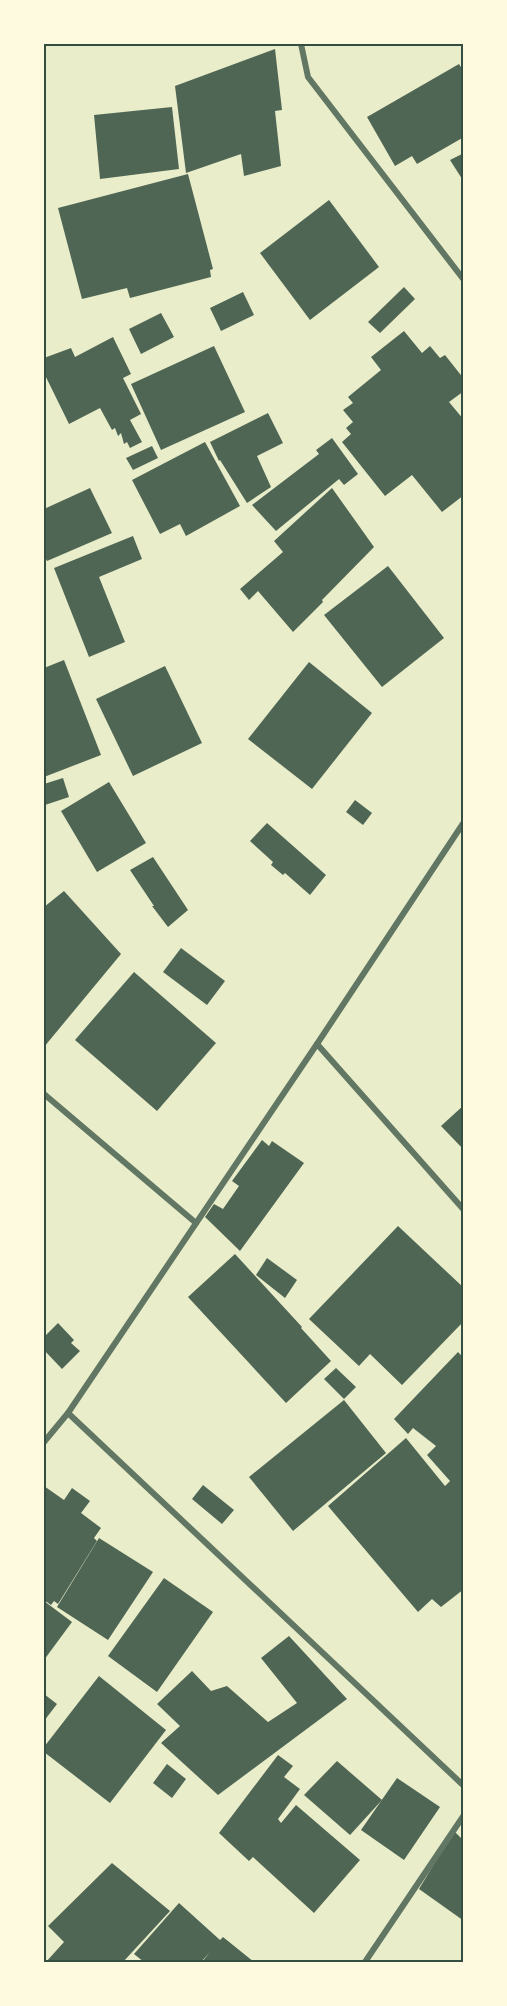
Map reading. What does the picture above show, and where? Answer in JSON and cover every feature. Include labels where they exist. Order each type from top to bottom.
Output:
[{"type":"street","points":[[301,44],[308,77],[464,280]]},
{"type":"street","points":[[44,1442],[68,1413],[464,822]]},
{"type":"street","points":[[317,1044],[464,1210]]},
{"type":"street","points":[[44,1094],[196,1223]]},
{"type":"street","points":[[68,1413],[464,1786]]},
{"type":"street","points":[[365,1962],[464,1815]]},
{"type":"building","points":[[275,49],[282,110],[275,111],[281,166],[244,176],[241,154],[186,173],[175,86]]},
{"type":"building","points":[[459,64],[464,72],[464,137],[417,164],[412,156],[395,166],[367,117]]},
{"type":"building","points":[[172,107],[179,169],[100,179],[94,115]]},
{"type":"building","points":[[464,153],[464,182],[450,160]]},
{"type":"building","points":[[188,174],[213,269],[210,270],[211,277],[130,298],[127,288],[82,299],[58,208]]},
{"type":"building","points":[[329,200],[379,267],[310,320],[260,253]]},
{"type":"building","points":[[404,287],[415,299],[380,333],[368,322]]},
{"type":"building","points":[[243,292],[254,315],[221,331],[210,308]]},
{"type":"building","points":[[161,313],[174,337],[141,354],[129,329]]},
{"type":"building","points":[[404,331],[422,353],[430,346],[440,358],[445,355],[464,379],[464,391],[449,402],[464,420],[464,495],[442,512],[412,475],[385,496],[342,442],[351,434],[346,428],[353,422],[343,410],[353,403],[348,397],[381,370],[371,357]]},
{"type":"building","points":[[113,337],[131,374],[123,378],[141,414],[130,420],[142,442],[130,448],[127,442],[124,444],[121,433],[118,436],[115,428],[112,430],[100,408],[69,424],[44,373],[44,358],[71,348],[75,357]]},
{"type":"building","points":[[214,346],[245,412],[161,450],[131,384]]},
{"type":"building","points":[[268,413],[283,443],[257,456],[271,487],[247,503],[219,461],[210,442]]},
{"type":"building","points":[[332,438],[358,474],[344,485],[339,479],[276,531],[252,505],[319,454],[316,450]]},
{"type":"building","points":[[205,442],[240,506],[186,536],[180,524],[160,534],[132,480]]},
{"type":"building","points":[[152,446],[158,458],[133,470],[126,458]]},
{"type":"building","points":[[90,488],[112,533],[47,561],[44,555],[44,509]]},
{"type":"building","points":[[332,488],[374,547],[293,632],[258,591],[249,600],[240,589],[283,552],[274,541]]},
{"type":"building","points":[[133,536],[142,559],[99,577],[125,642],[89,657],[54,568]]},
{"type":"building","points":[[388,566],[444,638],[382,687],[324,615]]},
{"type":"building","points":[[64,660],[101,755],[44,777],[44,668]]},
{"type":"building","points":[[309,662],[372,713],[312,789],[248,739]]},
{"type":"building","points":[[165,666],[202,743],[133,776],[96,699]]},
{"type":"building","points":[[63,778],[69,797],[45,805],[44,784]]},
{"type":"building","points":[[109,782],[146,843],[97,872],[61,811]]},
{"type":"building","points":[[355,800],[372,813],[363,825],[346,812]]},
{"type":"building","points":[[267,823],[326,875],[310,895],[285,873],[283,875],[271,865],[273,862],[250,841]]},
{"type":"building","points":[[153,857],[188,910],[168,927],[130,870]]},
{"type":"building","points":[[64,891],[121,954],[44,1047],[44,907]]},
{"type":"building","points":[[181,948],[225,981],[207,1005],[163,972]]},
{"type":"building","points":[[134,972],[216,1043],[157,1111],[75,1040]]},
{"type":"building","points":[[464,1105],[464,1150],[441,1126]]},
{"type":"building","points":[[262,1140],[269,1146],[272,1141],[304,1163],[240,1251],[205,1217],[214,1204],[223,1209],[239,1186],[232,1181]]},
{"type":"building","points":[[398,1226],[464,1288],[464,1321],[402,1385],[370,1354],[359,1366],[309,1319]]},
{"type":"building","points":[[235,1254],[331,1361],[286,1403],[188,1297]]},
{"type":"building","points":[[267,1258],[297,1280],[285,1298],[256,1275]]},
{"type":"building","points":[[58,1323],[74,1340],[71,1343],[80,1351],[62,1369],[44,1350],[44,1337]]},
{"type":"building","points":[[458,1352],[464,1358],[464,1466],[462,1470],[464,1468],[464,1589],[441,1607],[432,1599],[418,1612],[328,1506],[406,1438],[445,1486],[450,1481],[427,1455],[436,1446],[413,1428],[408,1434],[394,1419]]},
{"type":"building","points":[[336,1368],[356,1387],[344,1399],[324,1379]]},
{"type":"building","points":[[344,1400],[386,1453],[293,1531],[249,1477]]},
{"type":"building","points":[[203,1485],[234,1510],[222,1524],[192,1499]]},
{"type":"building","points":[[44,1486],[64,1500],[72,1488],[90,1501],[81,1513],[101,1528],[94,1538],[97,1541],[58,1604],[54,1601],[51,1605],[44,1600]]},
{"type":"building","points":[[99,1538],[153,1572],[108,1640],[57,1607]]},
{"type":"building","points":[[164,1578],[213,1612],[157,1692],[108,1656]]},
{"type":"building","points":[[44,1601],[72,1622],[44,1660]]},
{"type":"building","points":[[289,1636],[347,1699],[218,1795],[161,1743],[180,1726],[157,1704],[192,1671],[211,1691],[227,1686],[268,1722],[297,1703],[261,1658]]},
{"type":"building","points":[[99,1676],[166,1730],[110,1803],[44,1752],[44,1747]]},
{"type":"building","points":[[44,1694],[57,1704],[44,1721]]},
{"type":"building","points":[[278,1755],[293,1766],[284,1777],[300,1789],[278,1819],[281,1823],[296,1805],[360,1860],[314,1913],[253,1857],[249,1861],[219,1833]]},
{"type":"building","points":[[337,1761],[382,1800],[350,1835],[304,1795]]},
{"type":"building","points":[[167,1764],[186,1779],[172,1798],[153,1783]]},
{"type":"building","points":[[397,1778],[440,1807],[404,1860],[361,1830]]},
{"type":"building","points":[[454,1831],[464,1841],[464,1921],[419,1889]]},
{"type":"building","points":[[112,1863],[170,1911],[123,1962],[46,1962],[64,1942],[48,1926]]},
{"type":"building","points":[[179,1903],[220,1940],[223,1937],[254,1962],[202,1962],[210,1952],[201,1962],[144,1962],[134,1954]]}]
